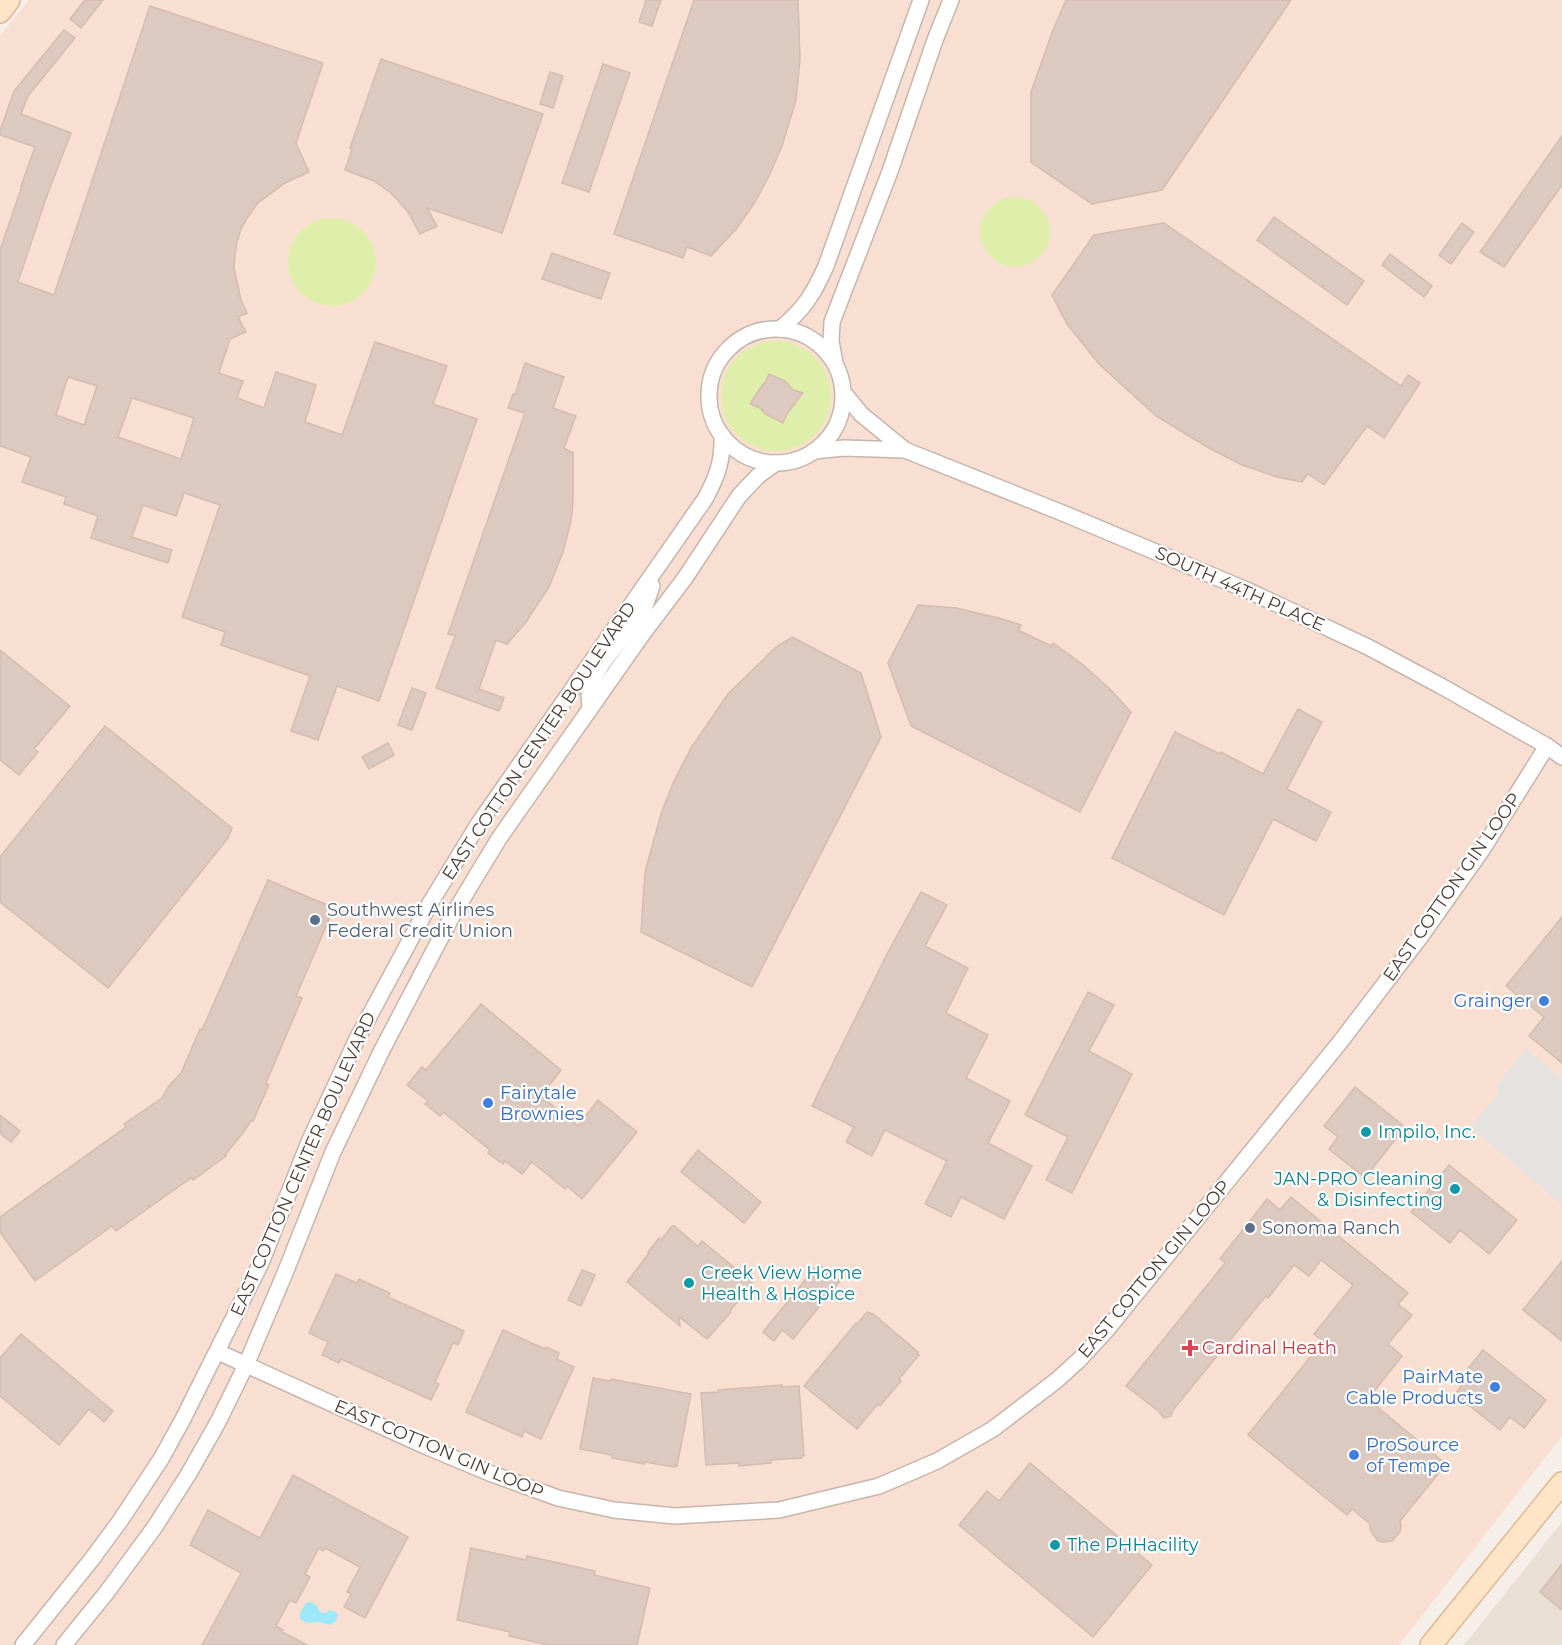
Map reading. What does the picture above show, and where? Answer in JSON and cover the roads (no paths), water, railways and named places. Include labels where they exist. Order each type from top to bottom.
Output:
[{"type":"main road","points":[[0,12],[9,0]]},
{"type":"main road","points":[[1431,1645],[1562,1483]]},
{"type":"street","points":[[780,329],[806,305],[826,266],[921,0]]},
{"type":"street","name":"EAST COTTON CENTER BOULEVARD","points":[[835,363],[820,345],[793,331],[780,329],[747,336],[727,350],[712,377],[710,404],[713,418],[722,435],[734,448],[745,455],[760,461],[776,463],[798,459],[814,451],[825,442],[838,422],[842,409],[843,392],[831,341],[832,322],[889,174],[951,0]]},
{"type":"street","name":"SOUTH 44TH PLACE","points":[[843,392],[863,417],[905,450],[1249,591],[1368,647],[1547,746],[1562,757]]},
{"type":"street","name":"EAST COTTON CENTER BOULEVARD","points":[[23,1645],[120,1521],[178,1429],[261,1263],[309,1142],[357,1039],[425,913],[479,823],[688,525],[713,485],[723,452],[722,435]]},
{"type":"street","name":"SOUTH 44TH PLACE","points":[[814,451],[844,448],[905,450]]},
{"type":"street","name":"EAST COTTON CENTER BOULEVARD","points":[[64,1645],[107,1592],[153,1528],[218,1422],[246,1365],[333,1152],[381,1050],[475,878],[500,837],[644,632],[685,578],[739,496],[776,463]]},
{"type":"street","points":[[590,708],[589,692],[594,678],[644,609],[657,569]]},
{"type":"street","name":"EAST COTTON GIN LOOP","points":[[218,1352],[492,1474],[558,1498],[614,1510],[675,1516],[778,1510],[879,1486],[937,1461],[993,1430],[1050,1386],[1105,1332],[1341,1041],[1415,945],[1482,850],[1547,746]]},
{"type":"water","points":[[311,1602],[320,1612],[334,1611],[338,1615],[336,1621],[330,1625],[319,1622],[310,1623],[300,1619],[300,1613],[306,1603]]},
{"type":"place","name":"Southwest Airlines Federal Credit Union","points":[[315,920]]},
{"type":"place","name":"Grainger","points":[[1544,1001]]},
{"type":"place","name":"Fairytale Brownies","points":[[488,1103]]},
{"type":"place","name":"Impilo, Inc.","points":[[1366,1132]]},
{"type":"place","name":"JAN-PRO Cleaning & Disinfecting","points":[[1455,1189]]},
{"type":"place","name":"Sonoma Ranch","points":[[1250,1228]]},
{"type":"place","name":"Creek View Home Health & Hospice","points":[[689,1283]]},
{"type":"place","name":"Cardinal Heath","points":[[1190,1348]]},
{"type":"place","name":"PairMate Cable Products","points":[[1495,1387]]},
{"type":"place","name":"ProSource of Tempe","points":[[1354,1455]]},
{"type":"place","name":"The PHHacility","points":[[1055,1545]]}]
